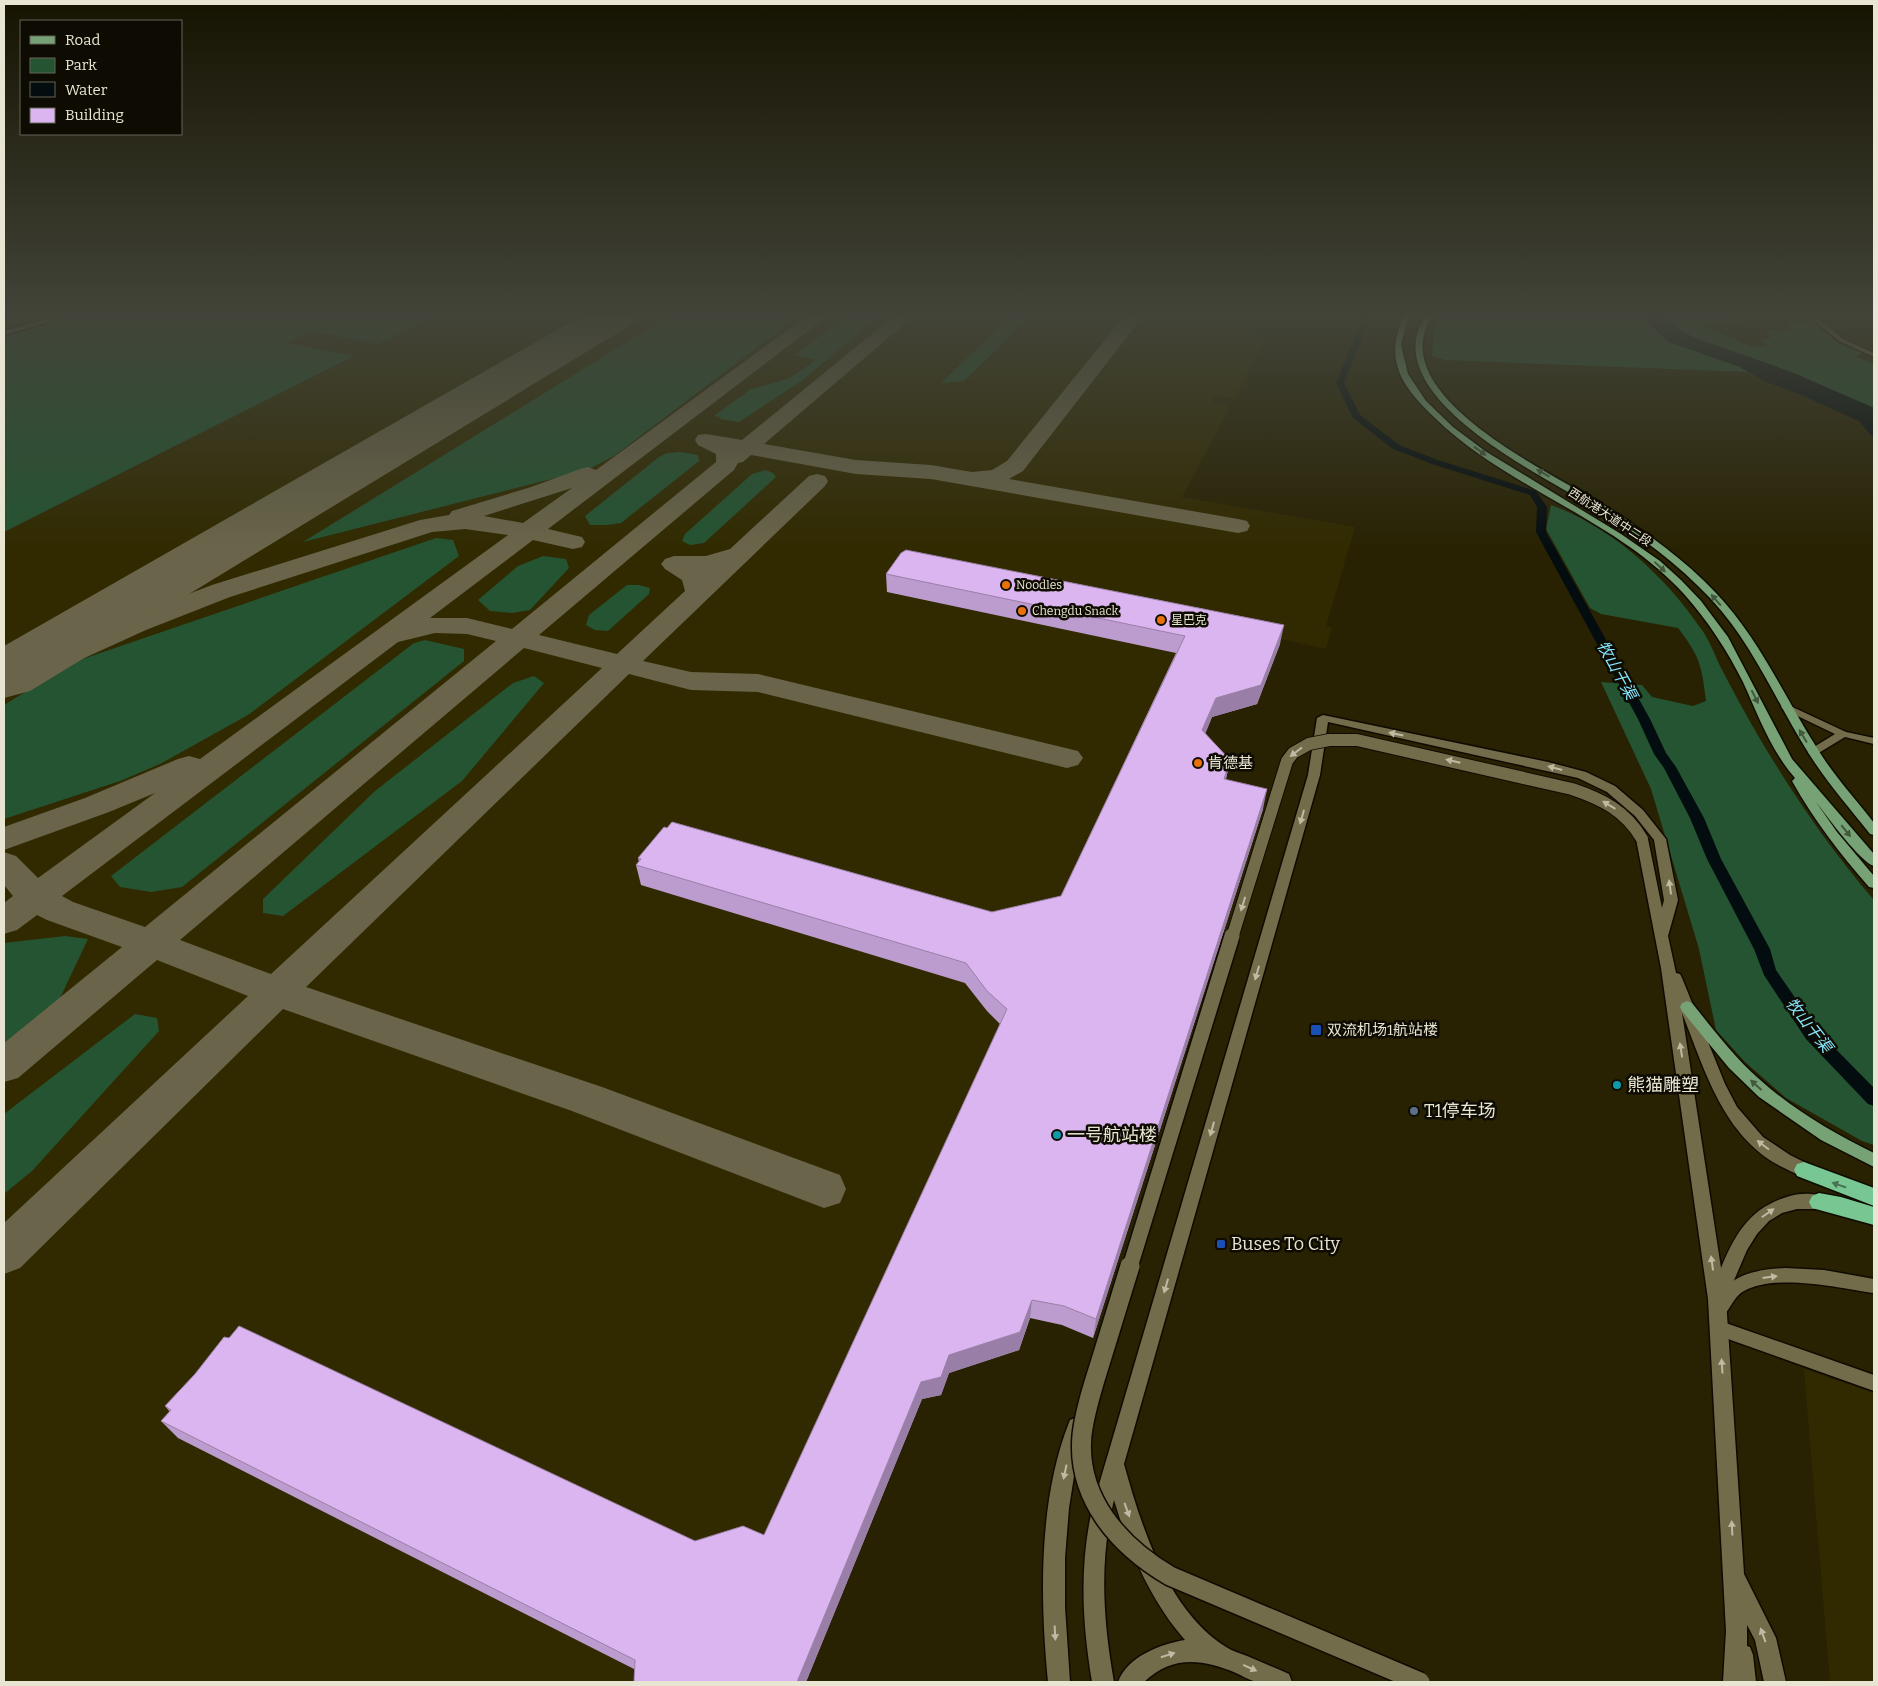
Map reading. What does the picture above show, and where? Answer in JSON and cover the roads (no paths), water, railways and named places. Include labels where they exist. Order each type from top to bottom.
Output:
[{"type":"highway","points":[[1804,1170],[1874,1196]]},
{"type":"highway","points":[[1819,1202],[1841,1206],[1874,1216]]},
{"type":"main road","name":"西航港大道中二段","points":[[1417,394],[1448,427],[1483,454],[1609,529],[1652,560],[1691,596],[1723,638],[1785,756],[1858,846],[1874,862]]},
{"type":"main road","name":"西航港大道中二段","points":[[1437,394],[1472,427],[1511,455],[1600,507],[1653,541],[1701,583],[1743,631],[1813,752],[1874,831]]},
{"type":"main road","points":[[1103,1682],[1093,1611],[1093,1571],[1096,1536],[1104,1493],[1314,776],[1323,718],[1548,766],[1582,775],[1611,788],[1639,813],[1660,840],[1671,900],[1662,935]]},
{"type":"main road","points":[[1059,1682],[1053,1604],[1054,1544],[1057,1518],[1074,1435],[1091,1392],[1287,761],[1292,754],[1308,745],[1324,740],[1357,740],[1560,784],[1583,792],[1612,806],[1630,820],[1642,839],[1666,954],[1695,1142],[1718,1313],[1735,1577],[1737,1631],[1734,1682]]},
{"type":"main road","points":[[1785,756],[1806,796],[1843,850],[1874,884]]},
{"type":"main road","points":[[1666,954],[1718,1085],[1740,1122],[1757,1142],[1804,1170]]},
{"type":"main road","points":[[1687,1007],[1728,1056],[1753,1082],[1788,1110],[1874,1160]]},
{"type":"main road","points":[[1824,1132],[1874,1151]]},
{"type":"main road","points":[[1718,1313],[1743,1242],[1758,1220],[1770,1210],[1784,1204],[1819,1202]]},
{"type":"main road","points":[[1091,1392],[1082,1440],[1085,1474],[1097,1506],[1106,1522],[1133,1552],[1148,1564],[1170,1576],[1420,1682]]},
{"type":"main road","points":[[1114,1463],[1123,1500],[1136,1536],[1162,1592],[1197,1638],[1218,1655]]},
{"type":"main road","points":[[1735,1577],[1765,1638],[1775,1682]]},
{"type":"main road","points":[[1737,1631],[1745,1682]]},
{"type":"main road","points":[[1129,1682],[1148,1665],[1171,1654],[1198,1650],[1218,1655],[1281,1682]]},
{"type":"street","points":[[1786,707],[1843,734],[1874,741]]},
{"type":"street","points":[[1813,752],[1843,734]]},
{"type":"street","points":[[1874,1286],[1816,1277],[1770,1276],[1750,1280],[1735,1287],[1718,1313],[1874,1383]]},
{"type":"water","points":[[1799,394],[1841,394],[1874,408],[1874,439],[1859,421]]},
{"type":"waterway","name":"牧山干渠","points":[[1345,394],[1356,416],[1396,447],[1435,462],[1533,493],[1542,507],[1541,532],[1644,719],[1660,754],[1670,767],[1697,818],[1714,859],[1762,949],[1769,971],[1812,1035],[1874,1099]]},
{"type":"place","name":"Noodles","points":[[1006,585]]},
{"type":"place","name":"Chengdu Snack","points":[[1022,611]]},
{"type":"place","name":"星巴克","points":[[1161,620]]},
{"type":"place","name":"肯德基","points":[[1198,763]]},
{"type":"place","name":"双流机场1航站楼","points":[[1316,1030]]},
{"type":"place","name":"熊猫雕塑","points":[[1617,1085]]},
{"type":"place","name":"T1停车场","points":[[1414,1111]]},
{"type":"place","name":"一号航站楼","points":[[1057,1135]]},
{"type":"place","name":"Buses To City","points":[[1221,1244]]}]
